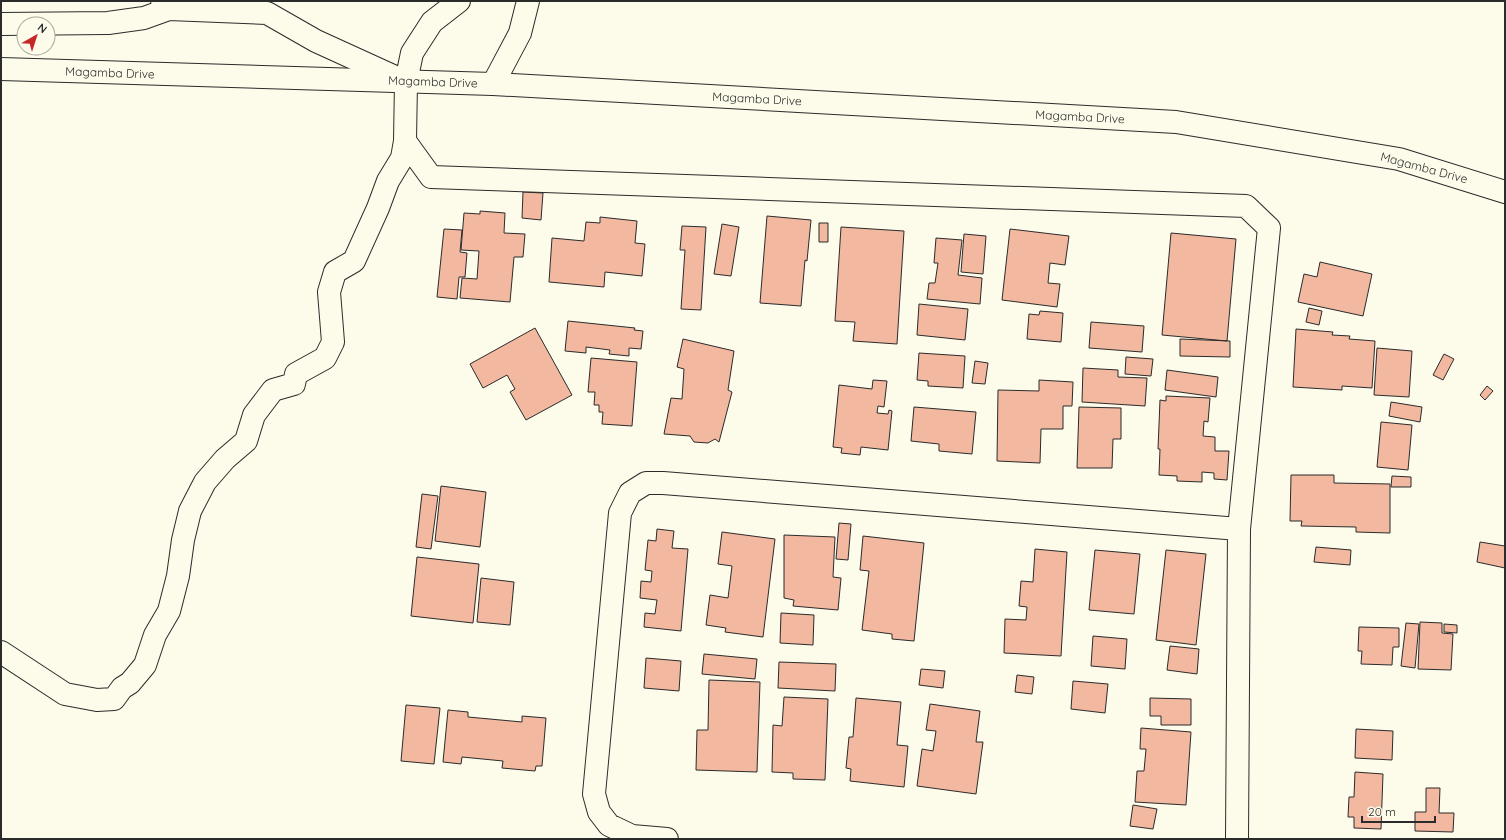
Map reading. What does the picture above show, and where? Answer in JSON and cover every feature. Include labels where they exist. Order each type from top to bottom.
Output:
[{"type":"street","points":[[1,652],[65,694],[97,700],[114,699],[122,688],[130,683],[145,664],[155,635],[169,611],[178,576],[183,540],[190,511],[205,482],[225,458],[246,441],[254,415],[273,390],[294,384],[296,374],[325,358],[333,342],[329,292],[335,272],[354,261],[378,208],[388,181],[402,158],[405,141],[406,82],[412,53],[432,22],[458,1]]},
{"type":"street","points":[[493,84],[520,33],[528,1]]},
{"type":"street","points":[[1,24],[108,23],[144,18],[166,5],[267,12],[316,41],[406,82]]},
{"type":"street","name":"Magamba Drive","points":[[1,69],[493,84],[1176,122],[1399,159],[1505,192]]},
{"type":"street","points":[[405,141],[431,177],[1246,206],[1269,228],[1239,529],[1237,839]]},
{"type":"street","points":[[667,839],[632,836],[610,825],[599,812],[594,794],[620,513],[630,493],[646,483],[679,484],[1239,529]]},
{"type":"building","points":[[523,192],[543,193],[541,220],[522,218]]},
{"type":"building","points":[[480,211],[505,213],[504,233],[525,234],[523,257],[514,257],[510,302],[460,298],[462,278],[477,279],[479,251],[461,250],[464,213],[480,214]]},
{"type":"building","points":[[767,216],[811,220],[807,261],[805,260],[801,306],[760,303]]},
{"type":"building","points":[[600,217],[637,221],[635,243],[645,244],[642,276],[605,272],[604,287],[549,282],[552,238],[584,241],[586,222],[600,223]]},
{"type":"building","points":[[819,223],[828,223],[828,242],[819,242]]},
{"type":"building","points":[[722,224],[739,227],[731,276],[714,274]]},
{"type":"building","points":[[682,226],[706,227],[701,310],[681,309],[685,250],[680,250]]},
{"type":"building","points":[[841,227],[904,231],[897,344],[853,341],[855,322],[835,321]]},
{"type":"building","points":[[444,229],[462,230],[460,252],[467,253],[465,277],[459,277],[457,299],[437,297]]},
{"type":"building","points":[[1010,229],[1069,236],[1065,265],[1050,263],[1048,283],[1060,284],[1057,307],[1002,300]]},
{"type":"building","points":[[1171,233],[1236,239],[1227,341],[1162,335]]},
{"type":"building","points":[[964,234],[986,236],[983,274],[961,272]]},
{"type":"building","points":[[936,238],[962,240],[958,275],[982,278],[980,304],[927,299],[929,283],[935,283],[938,263],[934,263]]},
{"type":"building","points":[[1320,262],[1372,274],[1363,316],[1298,302],[1304,274],[1317,277]]},
{"type":"building","points":[[919,304],[968,309],[965,340],[917,335]]},
{"type":"building","points":[[1309,308],[1322,311],[1319,325],[1306,322]]},
{"type":"building","points":[[1040,311],[1063,313],[1061,342],[1027,339],[1029,314],[1039,315]]},
{"type":"building","points":[[568,321],[635,328],[634,330],[643,331],[641,349],[629,348],[629,356],[609,354],[610,350],[586,347],[586,353],[565,351]]},
{"type":"building","points":[[1091,322],[1144,326],[1142,352],[1089,348]]},
{"type":"building","points":[[535,328],[572,395],[526,420],[510,392],[515,389],[507,375],[483,388],[470,364]]},
{"type":"building","points":[[1296,329],[1333,332],[1332,335],[1350,336],[1349,339],[1375,341],[1372,388],[1342,386],[1342,390],[1293,387]]},
{"type":"building","points":[[683,339],[734,351],[728,390],[732,392],[719,442],[715,439],[708,443],[694,442],[690,436],[664,434],[671,398],[682,399],[684,369],[677,367]]},
{"type":"building","points":[[1180,339],[1230,341],[1230,357],[1180,356]]},
{"type":"building","points":[[1377,348],[1412,351],[1409,397],[1374,395]]},
{"type":"building","points":[[919,353],[965,356],[963,388],[928,386],[928,381],[917,380]]},
{"type":"building","points":[[1444,354],[1454,359],[1443,380],[1433,375]]},
{"type":"building","points":[[1126,357],[1153,359],[1151,376],[1125,374]]},
{"type":"building","points":[[591,358],[637,362],[632,426],[602,424],[603,412],[599,412],[599,405],[594,405],[595,392],[588,392]]},
{"type":"building","points":[[975,361],[988,363],[985,384],[972,383]]},
{"type":"building","points":[[1083,368],[1118,370],[1118,377],[1147,378],[1145,406],[1082,402]]},
{"type":"building","points":[[1167,370],[1218,377],[1216,397],[1165,390]]},
{"type":"building","points":[[873,380],[887,381],[884,407],[878,406],[877,413],[888,414],[889,410],[892,411],[888,450],[861,447],[860,455],[841,453],[842,448],[833,447],[839,385],[872,389]]},
{"type":"building","points":[[1039,380],[1073,382],[1072,406],[1063,406],[1063,429],[1041,429],[1040,463],[997,461],[998,390],[1039,391]]},
{"type":"building","points":[[1487,386],[1493,391],[1485,400],[1480,395]]},
{"type":"building","points":[[1166,396],[1210,398],[1208,422],[1204,421],[1203,436],[1215,437],[1215,451],[1229,451],[1227,480],[1214,479],[1214,473],[1202,472],[1202,482],[1177,481],[1177,476],[1159,475],[1160,449],[1158,449],[1160,400],[1166,401]]},
{"type":"building","points":[[1391,402],[1422,407],[1420,422],[1389,416]]},
{"type":"building","points":[[914,407],[976,412],[972,454],[939,451],[939,444],[911,441]]},
{"type":"building","points":[[1079,407],[1121,408],[1121,439],[1113,439],[1112,468],[1077,468]]},
{"type":"building","points":[[1381,422],[1412,425],[1408,470],[1377,467]]},
{"type":"building","points":[[1291,475],[1334,475],[1334,483],[1390,484],[1390,533],[1356,532],[1356,527],[1301,526],[1302,521],[1290,521]]},
{"type":"building","points":[[1392,476],[1411,477],[1411,487],[1391,487]]},
{"type":"building","points":[[441,486],[486,492],[480,547],[435,541]]},
{"type":"building","points":[[422,494],[438,496],[431,549],[416,547]]},
{"type":"building","points":[[839,523],[851,524],[848,560],[836,559]]},
{"type":"building","points":[[657,529],[674,531],[672,548],[688,549],[681,631],[644,627],[645,613],[655,614],[657,600],[640,598],[641,581],[651,582],[652,571],[645,570],[648,540],[656,541]]},
{"type":"building","points":[[722,532],[775,539],[763,637],[725,632],[726,628],[706,625],[710,595],[728,598],[732,566],[718,564]]},
{"type":"building","points":[[784,535],[835,537],[833,577],[841,578],[838,610],[793,606],[794,600],[784,598]]},
{"type":"building","points":[[863,536],[924,543],[914,641],[892,639],[892,634],[862,630],[869,571],[860,570]]},
{"type":"building","points":[[1480,542],[1505,546],[1505,568],[1477,562]]},
{"type":"building","points":[[1316,547],[1351,550],[1350,565],[1314,562]]},
{"type":"building","points":[[1035,549],[1067,552],[1061,656],[1004,653],[1005,619],[1026,620],[1027,607],[1019,606],[1021,581],[1033,582]]},
{"type":"building","points":[[1095,550],[1140,554],[1134,614],[1089,610]]},
{"type":"building","points":[[1166,550],[1206,554],[1196,645],[1156,640]]},
{"type":"building","points":[[417,557],[479,564],[473,623],[411,616]]},
{"type":"building","points":[[481,578],[514,582],[510,625],[477,622]]},
{"type":"building","points":[[781,613],[814,615],[813,645],[780,643]]},
{"type":"building","points":[[1420,622],[1442,623],[1442,633],[1453,634],[1451,670],[1418,669]]},
{"type":"building","points":[[1406,623],[1419,624],[1415,668],[1401,666]]},
{"type":"building","points":[[1444,624],[1457,625],[1457,633],[1444,632]]},
{"type":"building","points":[[1359,627],[1399,628],[1399,647],[1393,647],[1392,665],[1361,664],[1362,651],[1358,651]]},
{"type":"building","points":[[1093,636],[1127,639],[1125,669],[1091,666]]},
{"type":"building","points":[[1170,646],[1199,649],[1197,674],[1167,670]]},
{"type":"building","points":[[704,654],[757,659],[755,679],[702,674]]},
{"type":"building","points":[[646,658],[681,661],[679,691],[644,688]]},
{"type":"building","points":[[779,662],[836,664],[835,691],[778,688]]},
{"type":"building","points":[[921,669],[945,671],[943,688],[919,685]]},
{"type":"building","points":[[1017,675],[1034,677],[1032,694],[1015,692]]},
{"type":"building","points":[[709,680],[760,682],[757,772],[696,770],[697,730],[708,730]]},
{"type":"building","points":[[1073,681],[1108,684],[1105,713],[1071,709]]},
{"type":"building","points":[[784,697],[828,699],[825,780],[793,779],[793,773],[772,772],[773,725],[782,726]]},
{"type":"building","points":[[856,698],[901,702],[897,745],[908,746],[904,787],[850,781],[851,769],[846,768],[849,737],[853,737]]},
{"type":"building","points":[[1150,698],[1191,699],[1191,725],[1161,725],[1161,716],[1150,716]]},
{"type":"building","points":[[930,704],[980,711],[976,742],[983,742],[976,794],[917,786],[922,749],[933,751],[936,731],[926,730]]},
{"type":"building","points":[[406,705],[440,708],[434,764],[401,761]]},
{"type":"building","points":[[448,710],[468,712],[468,717],[522,722],[522,716],[546,718],[542,766],[536,766],[535,771],[502,768],[503,761],[462,757],[461,764],[443,762]]},
{"type":"building","points":[[1141,728],[1191,732],[1186,805],[1135,802],[1137,771],[1144,771],[1146,749],[1140,749]]},
{"type":"building","points":[[1356,729],[1393,731],[1392,760],[1355,758]]},
{"type":"building","points":[[1355,772],[1383,774],[1381,829],[1354,828],[1354,817],[1348,817],[1349,797],[1354,797]]},
{"type":"building","points":[[1426,788],[1440,788],[1439,813],[1454,813],[1453,832],[1415,831],[1415,812],[1426,812]]},
{"type":"building","points":[[1133,805],[1157,809],[1153,829],[1130,826]]}]
